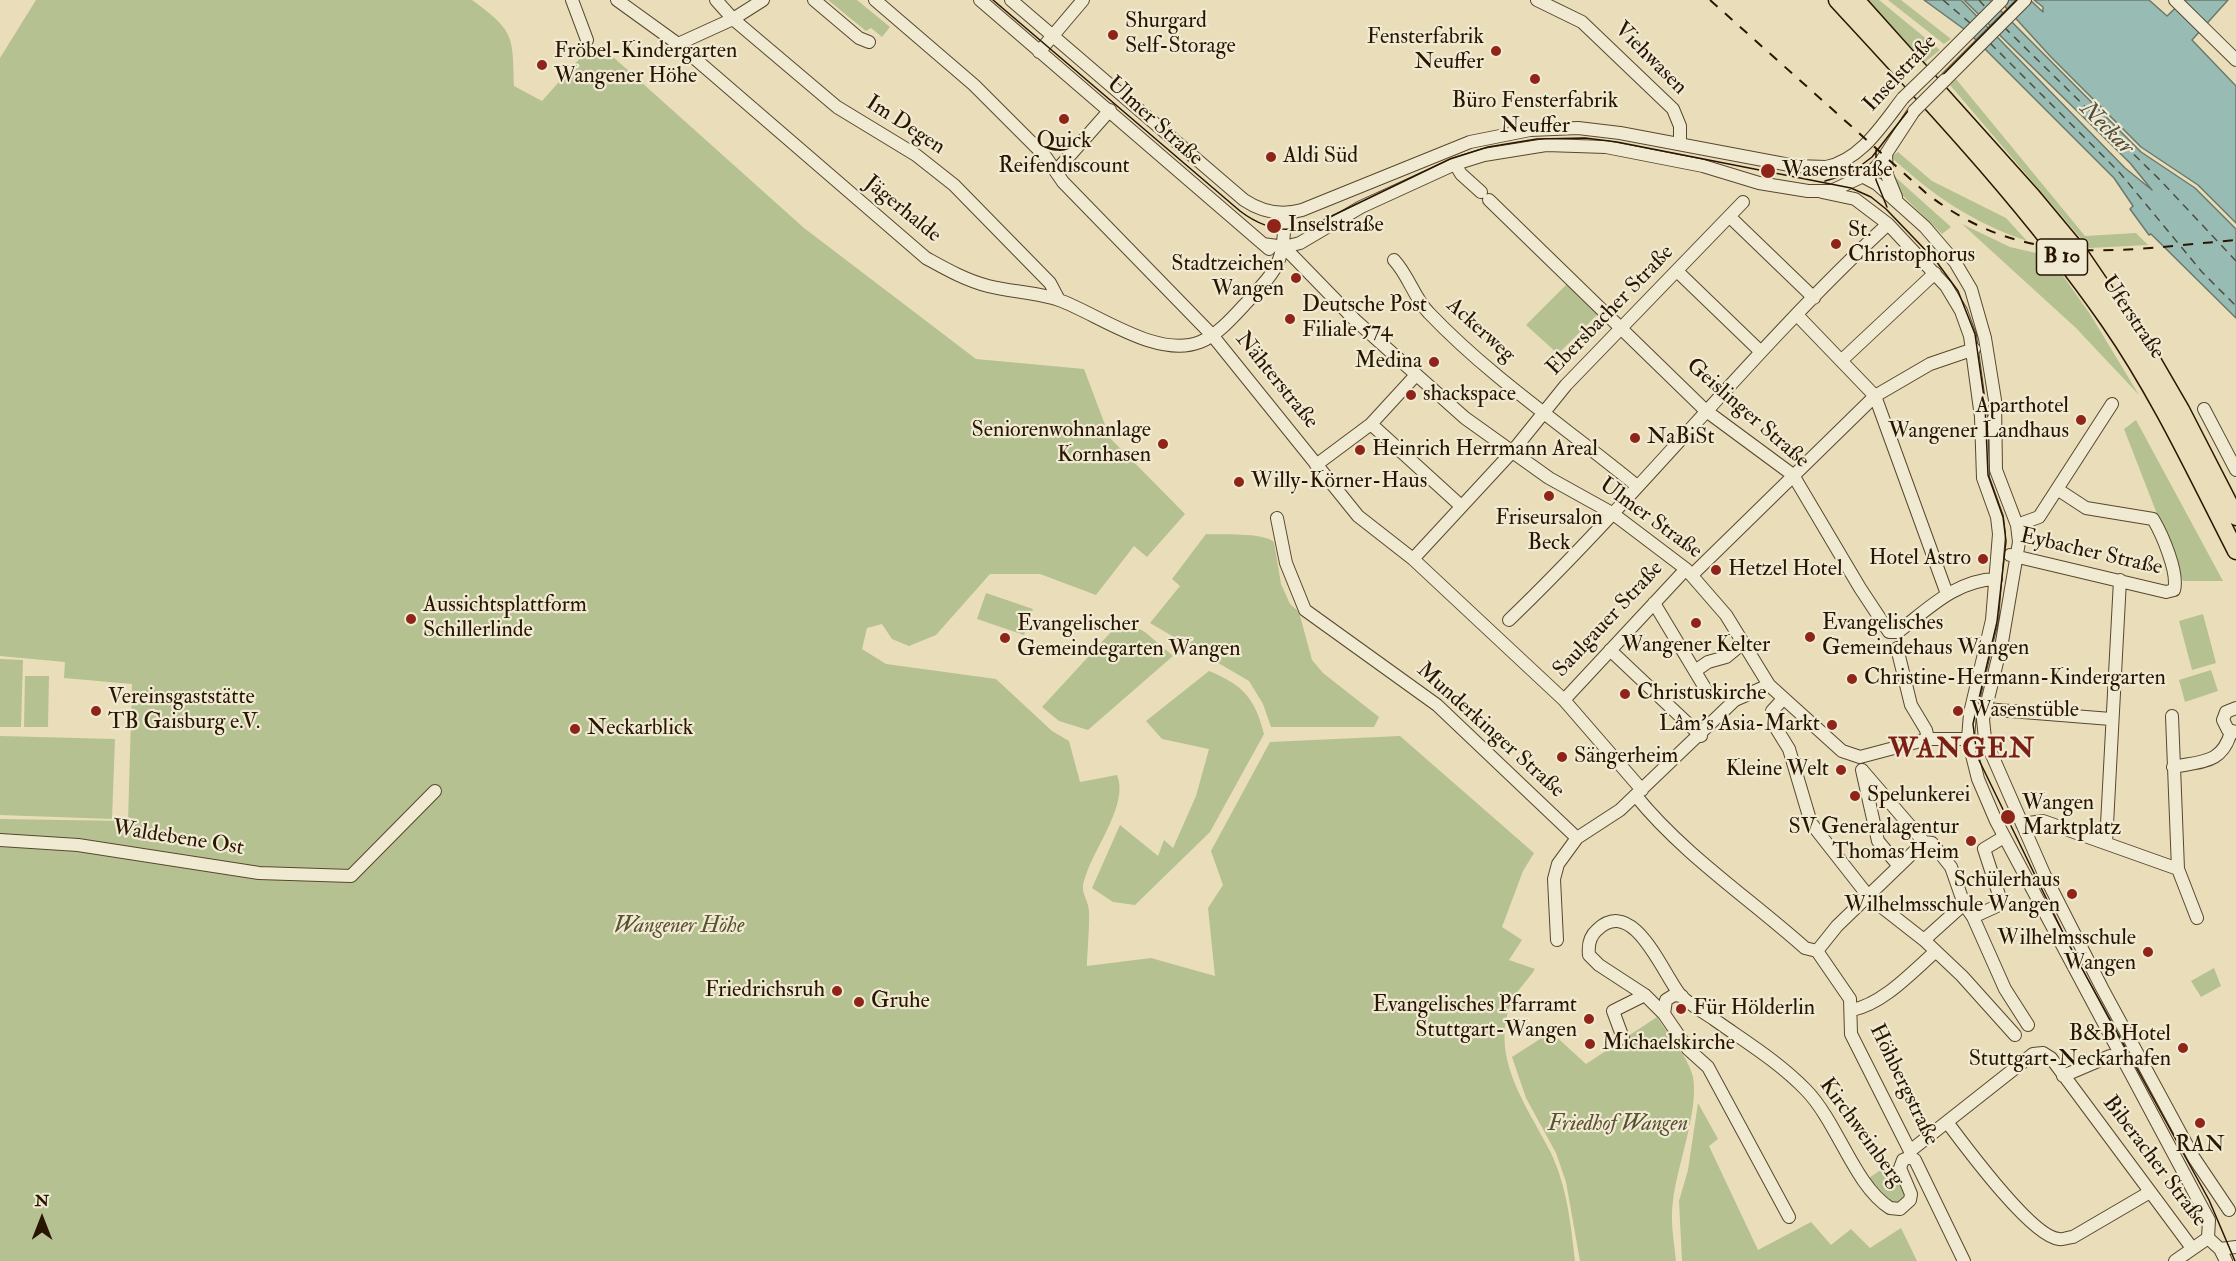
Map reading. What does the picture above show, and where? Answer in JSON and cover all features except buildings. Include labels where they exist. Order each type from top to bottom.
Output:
[{"type":"highway","name":"Uferstraße","points":[[1837,0],[1956,130],[2072,269],[2142,373],[2236,551]]},
{"type":"highway","name":"Uferstraße","points":[[1856,0],[2032,196],[2077,250],[2157,370],[2236,517]]},
{"type":"street","points":[[572,0],[587,40]]},
{"type":"street","name":"Jägerhalde","points":[[617,0],[678,44],[926,258],[956,275],[987,286],[1059,300],[1158,343],[1186,345],[1212,335]]},
{"type":"street","name":"Im Degen","points":[[716,0],[733,19],[837,107],[916,155],[954,185],[1050,283],[1059,300]]},
{"type":"street","points":[[678,44],[733,19],[763,0]]},
{"type":"street","points":[[814,0],[859,38],[869,42]]},
{"type":"street","name":"Nähterstraße","points":[[874,0],[974,85],[1045,156],[1062,182],[1212,335],[1358,516],[1413,559],[1564,700],[1592,729],[1639,793]]},
{"type":"street","name":"Ulmer Straße","points":[[980,0],[1263,244],[1283,253],[1304,269],[1355,320],[1465,418],[1549,478],[1612,513],[1689,572],[1726,615],[1769,685],[1842,751],[1860,757]]},
{"type":"street","name":"Ulmer Straße","points":[[1011,0],[1244,200],[1264,210],[1285,213]]},
{"type":"street","points":[[1039,52],[1083,0]]},
{"type":"street","name":"Viehwasen","points":[[1537,0],[1582,22],[1672,109],[1680,126],[1680,144]]},
{"type":"street","name":"Inselstraße","points":[[1820,168],[1839,164],[1857,153],[1903,98],[2002,0]]},
{"type":"street","name":"Inselstraße","points":[[1283,253],[1399,189],[1455,164],[1515,149],[1585,145],[1650,155],[1759,183],[1822,192],[1858,178],[1886,154],[1914,111],[2025,0]]},
{"type":"street","points":[[2177,1],[2236,60]]},
{"type":"street","points":[[1056,171],[1110,110]]},
{"type":"street","points":[[1212,335],[1245,305],[1277,269],[1283,253],[1285,213],[1302,210],[1470,142],[1512,133],[1578,128],[1820,168],[1858,178],[1898,201],[1945,248],[1971,289],[1985,338],[1995,400],[1996,470],[2017,525],[2017,556],[2002,642],[1982,728],[2045,876],[2107,998],[2196,1161],[2232,1211],[2215,1213],[2209,1220]]},
{"type":"street","points":[[1857,153],[1862,203]]},
{"type":"street","points":[[1886,154],[1887,175],[1898,201]]},
{"type":"street","name":"Geislinger Straße","points":[[1455,164],[1461,174],[1705,410],[1793,476],[1889,632],[1899,632],[1947,594]]},
{"type":"street","points":[[1822,192],[1862,203],[1888,224],[1935,273],[1961,311],[1974,349],[1983,478],[1999,525],[1992,620],[1970,712],[1968,739],[1981,786],[2004,837],[2209,1220],[2208,1238]]},
{"type":"street","name":"Ebersbacher Straße","points":[[1413,559],[1512,452],[1566,385],[1678,272],[1743,202]]},
{"type":"street","points":[[1730,217],[1814,298]]},
{"type":"street","points":[[1509,620],[1612,513],[1705,410],[1888,224]]},
{"type":"street","name":"Ackerweg","points":[[1395,260],[1428,313],[1543,414],[1592,449],[1637,486]]},
{"type":"street","points":[[1678,272],[1761,352]]},
{"type":"street","points":[[1842,360],[1935,273]]},
{"type":"street","points":[[1797,315],[1875,396],[1947,594],[1980,581],[1996,579]]},
{"type":"street","name":"Saulgauer Straße","points":[[1564,700],[1654,603],[1793,476],[1875,396],[1930,364],[1974,349]]},
{"type":"street","points":[[1316,465],[1371,424],[1416,375]]},
{"type":"street","points":[[2017,525],[2039,517],[2112,404]]},
{"type":"street","points":[[2204,409],[2236,470]]},
{"type":"street","points":[[1371,424],[1461,506]]},
{"type":"street","name":"Eybacher Straße","points":[[1998,554],[2017,556],[2166,592],[2174,590],[2177,581],[2159,529],[2153,519],[2086,508],[2057,489]]},
{"type":"street","name":"Munderkinger Straße","points":[[1277,518],[1286,563],[1305,610],[1437,705],[1577,838]]},
{"type":"street","points":[[2106,843],[2120,580]]},
{"type":"street","points":[[1654,603],[1708,693]]},
{"type":"street","points":[[1695,671],[1708,662],[1726,657],[1743,643]]},
{"type":"street","points":[[1897,648],[1911,705],[1926,730],[1928,739]]},
{"type":"street","points":[[1610,650],[1701,736]]},
{"type":"street","points":[[1557,940],[1554,879],[1558,864],[1577,838],[1620,810],[1701,736],[1735,700],[1769,685]]},
{"type":"street","points":[[1783,699],[1772,711],[1773,719],[1789,749],[1811,823],[1869,897],[1924,940],[1962,976],[2015,1035]]},
{"type":"street","points":[[2173,767],[2219,756],[2227,747],[2234,732],[2223,723],[2223,716],[2229,710],[2236,708]]},
{"type":"street","points":[[1985,709],[2111,719]]},
{"type":"street","points":[[2172,716],[2178,869],[2197,918]]},
{"type":"street","points":[[1968,739],[1982,728]]},
{"type":"street","points":[[1898,865],[1878,841],[1860,757],[1928,739],[1968,739],[1980,744],[1992,756]]},
{"type":"street","points":[[1862,770],[1924,842],[1932,843],[1951,867],[1964,904],[2005,989],[2028,1025]]},
{"type":"street","name":"Waldebene Ost","points":[[0,840],[78,845],[259,873],[351,876],[435,791]]},
{"type":"street","name":"Höhbergstraße","points":[[1639,793],[1680,843],[1805,948],[1817,951],[1850,999],[1851,1034],[1964,1261]]},
{"type":"street","points":[[2022,824],[2043,821],[2178,869]]},
{"type":"street","points":[[1972,917],[1997,906],[2001,901],[1984,849],[2004,837]]},
{"type":"street","points":[[1817,951],[1837,926],[1924,842]]},
{"type":"street","points":[[1924,940],[1964,904]]},
{"type":"street","name":"Kirchweinberg","points":[[1789,1217],[1708,1067],[1688,1049],[1665,1014],[1645,995],[1599,965],[1589,955],[1594,932],[1602,925],[1612,922],[1623,924],[1643,935],[1682,996],[1772,1060],[1806,1090],[1832,1122],[1863,1180],[1890,1208],[1905,1206],[1910,1200],[1911,1194],[1900,1168],[1903,1160],[2033,1054]]},
{"type":"street","points":[[1852,1010],[1863,1008],[1900,983],[1935,952]]},
{"type":"street","points":[[1623,1038],[1612,1011],[1645,995]]},
{"type":"street","points":[[1665,1014],[1666,1000],[1674,995],[1682,996]]},
{"type":"street","name":"Biberacher Straße","points":[[2033,1054],[2043,1053],[2051,1058],[2192,1248]]},
{"type":"street","points":[[2063,1076],[2110,1056]]},
{"type":"street","points":[[1947,1122],[2011,1201],[2039,1228],[2059,1239],[2073,1237],[2150,1192]]},
{"type":"street","points":[[2175,1261],[2208,1238]]},
{"type":"street","points":[[2208,1238],[2220,1249],[2226,1261]]},
{"type":"street","points":[[2220,1249],[2236,1247]]},
{"type":"green space","name":"Wangener Höhe","points":[[36,0],[472,0],[496,19],[508,36],[513,55],[514,86],[542,101],[581,57],[602,47],[804,228],[976,359],[1084,369],[1110,438],[1185,514],[1147,557],[1134,546],[1096,595],[1040,574],[990,574],[936,635],[909,646],[892,639],[882,624],[867,628],[862,649],[886,664],[996,679],[1052,731],[1069,741],[1080,782],[1117,775],[1119,786],[1115,812],[1083,884],[1089,910],[1087,966],[1151,958],[1215,976],[1208,908],[1223,885],[1211,851],[1270,742],[1400,736],[1534,853],[1523,871],[1502,927],[1522,940],[1509,960],[1535,969],[1511,1003],[1505,1023],[1505,1043],[1514,1081],[1551,1153],[1561,1179],[1570,1220],[1575,1261],[0,1261],[0,819],[128,821],[132,684],[64,678],[65,662],[0,656],[0,58]]},
{"type":"green space","points":[[828,0],[857,0],[890,27],[882,37],[871,28],[866,31]]},
{"type":"green space","points":[[1868,0],[1879,0],[1940,50],[1925,62]]},
{"type":"green space","points":[[1888,0],[1901,0],[1951,39],[1944,44]]},
{"type":"green space","points":[[1956,79],[2085,236],[2136,233],[2148,245],[2089,248],[1950,85]]},
{"type":"green space","points":[[1898,152],[1932,181],[2006,218],[2027,241],[1988,225],[1938,196],[1891,157]]},
{"type":"green space","points":[[1893,175],[1951,227],[1942,234],[1898,191]]},
{"type":"green space","points":[[1962,224],[2010,247],[2049,256],[2090,314],[2139,395],[2076,328]]},
{"type":"green space","points":[[1567,284],[1598,314],[1558,354],[1526,325]]},
{"type":"green space","points":[[2136,420],[2223,581],[2183,581],[2124,429]]},
{"type":"green space","points":[[1206,534],[1252,535],[1274,542],[1281,584],[1290,604],[1299,612],[1312,660],[1323,673],[1379,717],[1374,727],[1271,727],[1263,704],[1249,681],[1150,623],[1180,586],[1172,579]]},
{"type":"green space","points":[[986,593],[1033,609],[1024,635],[977,619]]},
{"type":"green space","points":[[2203,614],[2216,663],[2192,670],[2179,621]]},
{"type":"green space","points":[[1122,620],[1145,632],[1173,656],[1088,730],[1059,721],[1042,707]]},
{"type":"green space","points":[[0,659],[23,660],[21,727],[0,727]]},
{"type":"green space","points":[[2211,670],[2218,691],[2185,702],[2179,680]]},
{"type":"green space","points":[[1209,671],[1231,682],[1246,694],[1252,702],[1264,734],[1210,832],[1135,905],[1113,902],[1092,888],[1120,825],[1158,856],[1164,840],[1173,848],[1196,796],[1209,749],[1162,739],[1146,721]]},
{"type":"green space","points":[[25,676],[49,676],[48,727],[24,727]]},
{"type":"green space","points":[[0,736],[115,739],[112,819],[0,815]]},
{"type":"green space","points":[[2214,968],[2221,986],[2201,997],[2191,981]]},
{"type":"green space","name":"Friedhof Wangen","points":[[1657,1017],[1682,1054],[1693,1077],[1693,1106],[1672,1208],[1676,1261],[1580,1261],[1566,1182],[1556,1153],[1526,1098],[1512,1057],[1551,1032],[1586,1064]]},
{"type":"green space","points":[[1698,1103],[1718,1139],[1709,1146],[1758,1250],[1811,1222],[1831,1245],[1851,1229],[1870,1248],[1901,1228],[1917,1261],[1682,1261],[1679,1201],[1688,1170]]},
{"type":"green space","points":[[1891,1163],[1905,1194],[1897,1203],[1891,1202],[1869,1178]]},
{"type":"water","name":"Neckar","points":[[1924,0],[1961,0],[2125,168],[2152,190],[2130,163],[1964,0],[1990,0],[2141,152],[2195,188],[2236,229],[2236,318],[2151,234],[2149,235],[2130,209],[2133,206],[2114,178],[1968,32]]},
{"type":"water","points":[[1999,0],[2030,0],[2043,12],[2043,7],[2034,0],[2149,0],[2167,16],[2184,0],[2228,0],[2192,40],[2236,86],[2236,223],[2198,185],[2141,147],[2051,57]]},
{"type":"ferry route","points":[[1943,0],[1970,23]]},
{"type":"ferry route","points":[[1979,0],[1986,8]]},
{"type":"ferry route","points":[[2004,27],[2160,180],[2236,261]]},
{"type":"ferry route","points":[[1990,43],[2120,173],[2202,272],[2236,306]]},
{"type":"tram line","points":[[993,0],[1240,211],[1274,228],[1292,229],[1311,226],[1450,159],[1488,147],[1537,139],[1585,138],[1617,142],[1851,188],[1871,197],[1886,209],[1936,261],[1958,291],[1975,334],[1985,404],[1988,475],[2003,517],[2006,541],[1997,622],[1973,724],[1977,756],[2068,943],[2209,1200],[2235,1261]]},
{"type":"tram line","points":[[1825,181],[1851,173],[1872,157],[1911,107],[2017,0]]},
{"type":"tram line","points":[[1876,150],[1876,180],[1887,207]]},
{"type":"railway","points":[[1710,0],[1926,193],[1963,218],[2000,235],[2037,245],[2113,250],[2236,240]]},
{"type":"place","name":"Shurgard Self-Storage","points":[[1113,35]]},
{"type":"place","name":"Fensterfabrik Neuffer","points":[[1496,51]]},
{"type":"place","name":"Fröbel-Kindergarten Wangener Höhe","points":[[542,65]]},
{"type":"place","name":"Büro Fensterfabrik Neuffer","points":[[1535,79]]},
{"type":"place","name":"Quick Reifendiscount","points":[[1064,119]]},
{"type":"place","name":"Aldi Süd","points":[[1271,157]]},
{"type":"place","name":"Wasenstraße","points":[[1768,171]]},
{"type":"place","name":"Inselstraße","points":[[1274,226]]},
{"type":"place","name":"St. Christophorus","points":[[1836,244]]},
{"type":"place","name":"Stadtzeichen Wangen","points":[[1296,278]]},
{"type":"place","name":"Deutsche Post Filiale 574","points":[[1290,319]]},
{"type":"place","name":"Medina","points":[[1434,362]]},
{"type":"place","name":"shackspace","points":[[1411,395]]},
{"type":"place","name":"Aparthotel Wangener Landhaus","points":[[2081,420]]},
{"type":"place","name":"NaBiSt","points":[[1635,438]]},
{"type":"place","name":"Seniorenwohnanlage Kornhasen","points":[[1163,444]]},
{"type":"place","name":"Heinrich Herrmann Areal","points":[[1360,450]]},
{"type":"place","name":"Willy-Körner-Haus","points":[[1239,482]]},
{"type":"place","name":"Friseursalon Beck","points":[[1549,496]]},
{"type":"place","name":"Hotel Astro","points":[[1983,559]]},
{"type":"place","name":"Hetzel Hotel","points":[[1716,570]]},
{"type":"place","name":"Aussichtsplattform Schillerlinde","points":[[411,619]]},
{"type":"place","name":"Wangener Kelter","points":[[1696,623]]},
{"type":"place","name":"Evangelisches Gemeindehaus Wangen","points":[[1810,637]]},
{"type":"place","name":"Evangelischer Gemeindegarten Wangen","points":[[1005,638]]},
{"type":"place","name":"Christine-Hermann-Kindergarten","points":[[1852,679]]},
{"type":"place","name":"Christuskirche","points":[[1625,694]]},
{"type":"place","name":"Vereinsgaststätte TB Gaisburg e.V.","points":[[96,711]]},
{"type":"place","name":"Wasenstüble","points":[[1958,711]]},
{"type":"place","name":"Lâm’s Asia-Markt","points":[[1832,725]]},
{"type":"place","name":"Neckarblick","points":[[575,729]]},
{"type":"place","name":"Sängerheim","points":[[1562,757]]},
{"type":"place","name":"Kleine Welt","points":[[1841,770]]},
{"type":"place","name":"Spelunkerei","points":[[1855,796]]},
{"type":"place","name":"Wangen Marktplatz","points":[[2008,817]]},
{"type":"place","name":"SV Generalagentur Thomas Heim","points":[[1971,841]]},
{"type":"place","name":"Schülerhaus Wilhelmsschule Wangen","points":[[2072,894]]},
{"type":"place","name":"Wilhelmsschule Wangen","points":[[2148,952]]},
{"type":"place","name":"Friedrichsruh","points":[[837,991]]},
{"type":"place","name":"Gruhe","points":[[859,1002]]},
{"type":"place","name":"Für Hölderlin","points":[[1681,1009]]},
{"type":"place","name":"Evangelisches Pfarramt Stuttgart-Wangen","points":[[1589,1019]]},
{"type":"place","name":"Michaelskirche","points":[[1590,1044]]},
{"type":"place","name":"B&B Hotel Stuttgart-Neckarhafen","points":[[2183,1048]]},
{"type":"place","name":"RAN","points":[[2200,1123]]},
{"type":"district","name":"WANGEN","points":[[1962,751]]}]
